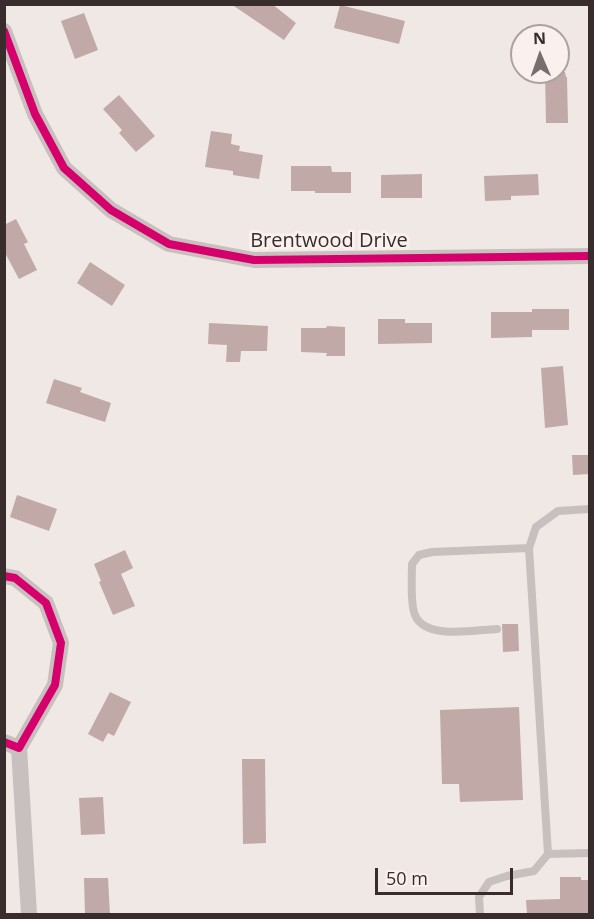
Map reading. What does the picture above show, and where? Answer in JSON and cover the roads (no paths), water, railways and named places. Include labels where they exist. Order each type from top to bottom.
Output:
[{"type":"street","name":"Brentwood Drive","points":[[4,31],[35,114],[64,168],[111,210],[169,244],[254,260],[590,256]]},
{"type":"street","points":[[4,576],[15,578],[46,603],[61,644],[55,685],[12,745],[29,915]]},
{"type":"lane","points":[[480,915],[479,897],[489,882],[534,871],[548,854],[529,548],[536,527],[558,511],[590,509]]},
{"type":"lane","points":[[497,629],[437,632],[421,626],[414,613],[412,564],[419,555],[432,552],[529,548]]},
{"type":"lane","points":[[548,854],[590,853]]}]
